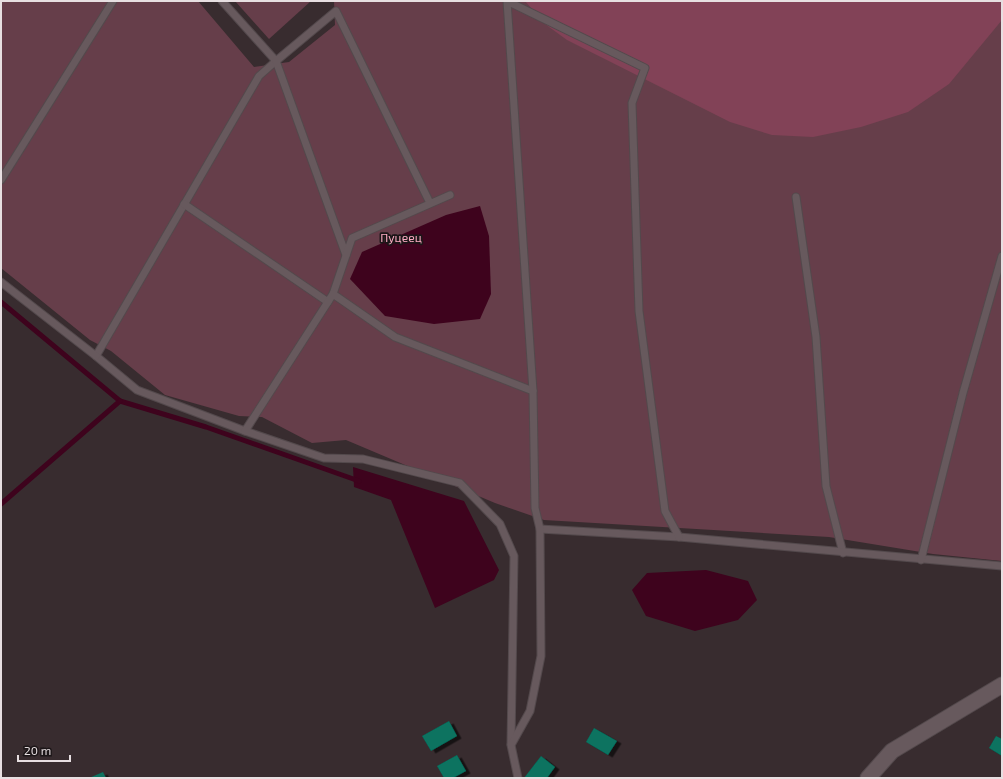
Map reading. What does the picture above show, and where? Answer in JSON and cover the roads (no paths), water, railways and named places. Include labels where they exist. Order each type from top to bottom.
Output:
[{"type":"street","points":[[868,778],[892,751],[1002,685]]},
{"type":"lane","points":[[1,180],[113,1]]},
{"type":"lane","points":[[222,1],[276,61],[346,255]]},
{"type":"lane","points":[[511,745],[530,711],[541,656],[540,529],[535,508],[533,391],[507,1],[645,68],[632,103],[639,311],[665,511],[679,537]]},
{"type":"lane","points":[[96,356],[259,76],[336,11],[430,203]]},
{"type":"lane","points":[[245,431],[333,294],[352,238],[450,195]]},
{"type":"lane","points":[[796,197],[816,337],[826,486],[843,553]]},
{"type":"lane","points":[[184,204],[328,302]]},
{"type":"lane","points":[[921,560],[963,393],[1002,256]]},
{"type":"lane","points":[[1,282],[137,390],[245,431],[324,458],[363,459],[460,483],[500,524],[514,556],[511,745],[518,778]]},
{"type":"lane","points":[[333,294],[395,337],[533,391]]},
{"type":"lane","points":[[540,529],[679,537],[843,553],[1002,566]]},
{"type":"waterway","points":[[1,302],[120,401],[206,427],[359,481]]},
{"type":"waterway","points":[[1,504],[120,401]]},
{"type":"park label","name":"Пуцеец","points":[[401,238]]}]
